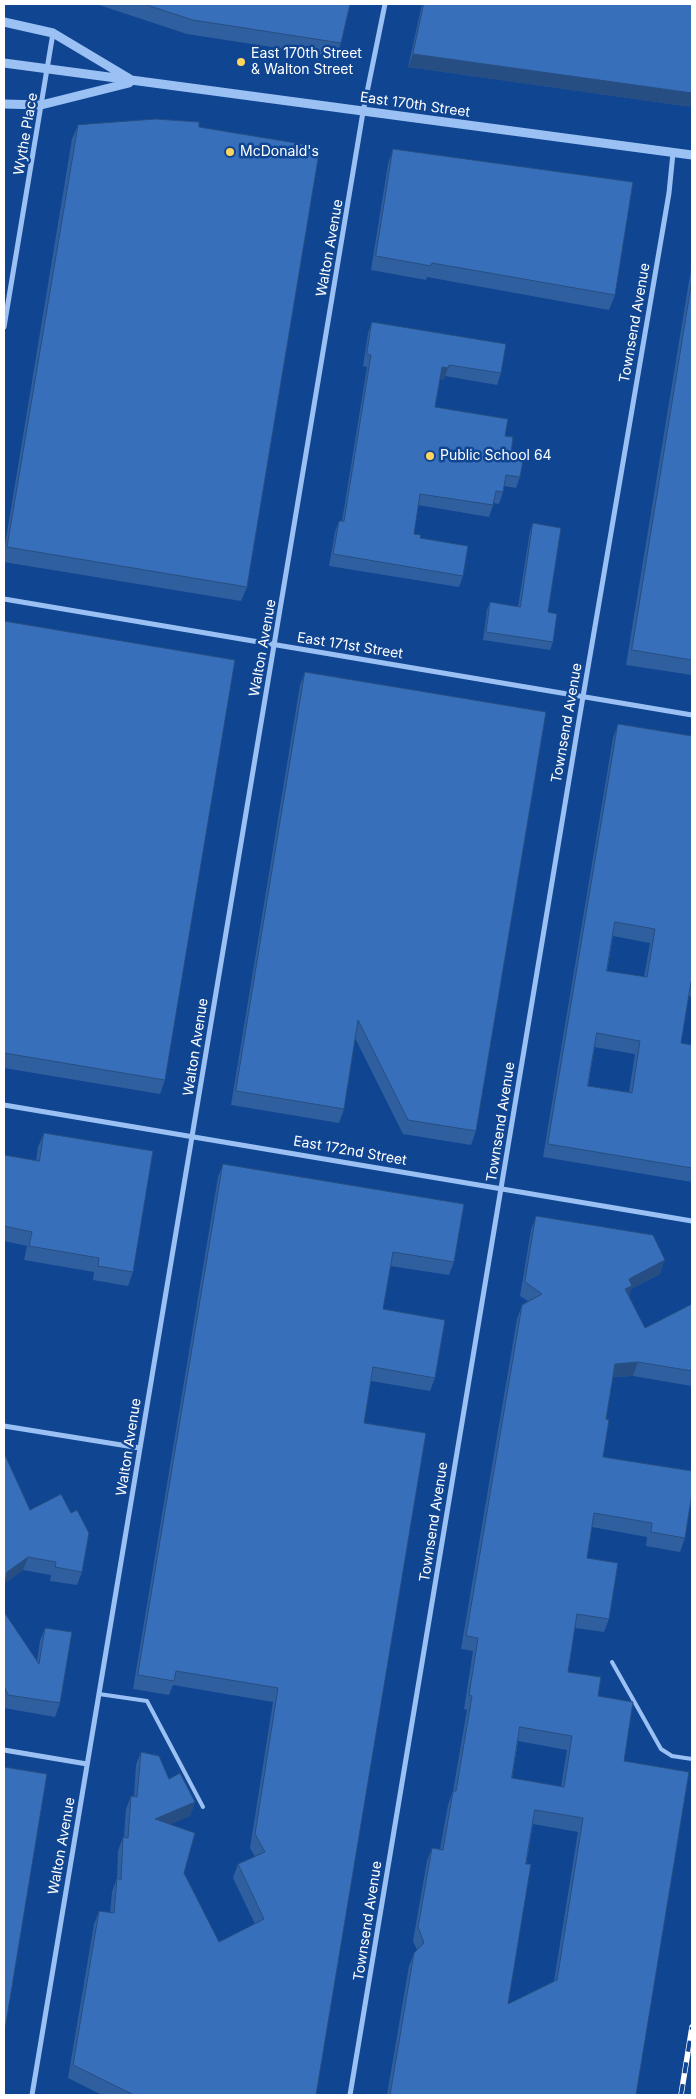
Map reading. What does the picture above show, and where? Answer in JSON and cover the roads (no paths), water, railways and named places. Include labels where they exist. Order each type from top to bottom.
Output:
[{"type":"street","name":"Walton Avenue","points":[[32,2095],[274,645],[364,112],[385,4]]},
{"type":"street","name":"East 170th Street","points":[[4,22],[53,32],[134,82]]},
{"type":"street","name":"Wythe Place","points":[[4,327],[53,32]]},
{"type":"street","name":"East 170th Street","points":[[4,64],[692,155]]},
{"type":"street","name":"East 170th Street","points":[[4,104],[42,105],[134,82]]},
{"type":"street","name":"Townsend Avenue","points":[[350,2095],[583,696],[669,194],[673,153]]},
{"type":"street","name":"East 171st Street","points":[[4,599],[692,715]]},
{"type":"street","name":"East 172nd Street","points":[[4,1105],[192,1135],[692,1221]]},
{"type":"street","points":[[4,1426],[140,1448]]},
{"type":"street","points":[[4,1750],[88,1764]]},
{"type":"lane","points":[[612,1662],[661,1749],[672,1756],[692,1759]]},
{"type":"lane","points":[[99,1694],[147,1701],[203,1808]]},
{"type":"railway","points":[[681,2095],[692,2027]]},
{"type":"place","name":"East 170th Street & Walton Street","points":[[241,62]]},
{"type":"place","name":"McDonald's","points":[[230,152]]},
{"type":"place","name":"Public School 64","points":[[430,456]]}]
